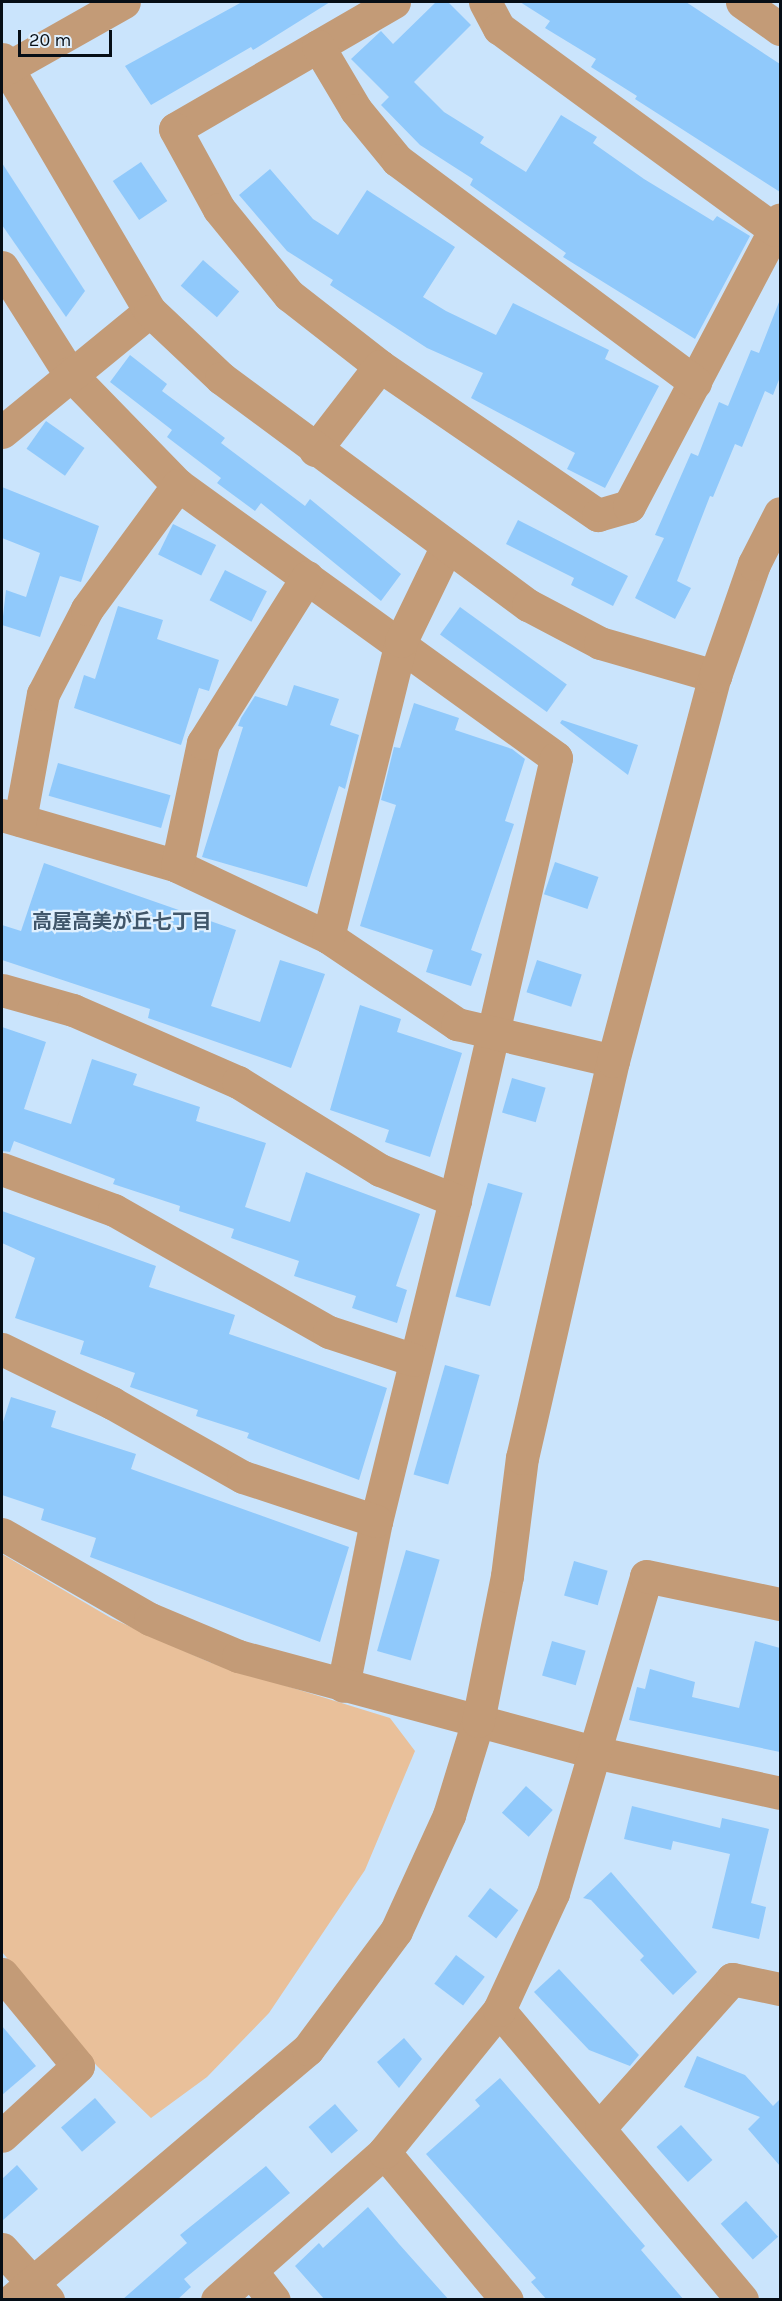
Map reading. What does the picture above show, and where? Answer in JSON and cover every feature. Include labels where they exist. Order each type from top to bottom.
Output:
[{"type":"street","points":[[124,2],[3,66],[150,311],[221,378],[446,548],[528,604],[600,643],[714,676]]},
{"type":"street","points":[[394,2],[175,129],[219,210],[289,295],[380,366],[598,515],[629,506],[778,224],[499,28],[485,2]]},
{"type":"street","points":[[742,2],[780,29]]},
{"type":"street","points":[[318,46],[356,110],[397,160],[695,382]]},
{"type":"street","points":[[2,267],[69,373],[178,485],[401,641],[556,758],[455,1200],[376,1521],[343,1686]]},
{"type":"street","points":[[2,432],[69,373],[150,311]]},
{"type":"street","points":[[315,450],[380,366]]},
{"type":"street","points":[[178,485],[87,609],[43,694],[11,817],[177,866],[328,937],[457,1024],[492,1030],[613,1060]]},
{"type":"street","points":[[2,2249],[31,2294],[308,2049],[396,1931],[449,1815],[478,1721],[507,1576],[522,1458],[613,1060],[714,676],[754,564],[780,513]]},
{"type":"street","points":[[328,937],[401,641],[446,548]]},
{"type":"street","points":[[177,866],[203,743],[307,577]]},
{"type":"street","points":[[2,990],[73,1010],[238,1082],[380,1170],[455,1200]]},
{"type":"street","points":[[2,1169],[114,1210],[329,1332],[414,1360]]},
{"type":"street","points":[[2,1349],[112,1403],[243,1477],[376,1521]]},
{"type":"street","points":[[2,1534],[150,1619],[238,1656],[594,1752],[780,1793]]},
{"type":"street","points":[[217,2300],[384,2152],[499,2010],[553,1893],[646,1576],[780,1604]]},
{"type":"street","points":[[2,1974],[78,2066],[2,2136]]},
{"type":"street","points":[[601,2126],[732,1979],[780,1989]]},
{"type":"street","points":[[499,2010],[601,2126],[742,2300]]},
{"type":"street","points":[[384,2152],[507,2300]]},
{"type":"street","points":[[251,2271],[274,2300]]},
{"type":"shaded area","points":[[2,1554],[111,1618],[209,1662],[390,1718],[415,1751],[365,1870],[269,2013],[207,2077],[151,2118],[97,2066],[2,1952]]},
{"type":"building","points":[[242,2],[330,2],[253,50],[251,47],[151,105],[125,66]]},
{"type":"building","points":[[436,2],[448,2],[471,25],[414,82],[444,112],[484,137],[480,143],[526,172],[561,115],[597,137],[593,143],[644,179],[713,221],[717,216],[750,236],[695,339],[563,257],[566,253],[470,185],[473,179],[420,145],[381,105],[389,97],[351,59],[381,31],[393,44]]},
{"type":"building","points":[[520,2],[686,2],[780,64],[780,192],[635,99],[637,96],[591,67],[596,59],[545,28],[550,21]]},
{"type":"building","points":[[141,162],[167,201],[139,220],[113,181]]},
{"type":"building","points":[[2,163],[85,291],[66,317],[2,225]]},
{"type":"building","points":[[270,169],[313,219],[338,235],[367,190],[455,247],[423,297],[446,311],[496,335],[513,303],[609,350],[605,359],[659,386],[605,488],[567,469],[575,453],[471,398],[483,373],[427,348],[330,285],[333,280],[287,251],[239,195]]},
{"type":"building","points":[[203,260],[239,291],[217,317],[181,286]]},
{"type":"building","points":[[779,302],[780,377],[773,395],[765,391],[742,447],[735,444],[713,497],[710,496],[677,581],[691,588],[675,619],[635,598],[664,538],[655,535],[691,453],[698,456],[719,402],[728,406],[751,350],[759,353]]},
{"type":"building","points":[[130,355],[167,384],[162,391],[225,438],[221,443],[305,506],[310,499],[401,574],[381,601],[261,503],[255,511],[217,483],[221,478],[167,437],[172,430],[110,382]]},
{"type":"building","points":[[46,421],[85,448],[65,476],[26,449]]},
{"type":"building","points":[[2,487],[99,526],[81,582],[60,576],[40,637],[2,625],[6,590],[26,597],[40,553],[2,538]]},
{"type":"building","points":[[518,520],[628,576],[613,606],[571,585],[574,578],[506,544]]},
{"type":"building","points":[[173,524],[216,545],[201,576],[158,555]]},
{"type":"building","points":[[225,570],[267,591],[251,622],[210,600]]},
{"type":"building","points":[[118,606],[163,620],[157,639],[219,660],[209,691],[199,688],[181,745],[74,708],[84,675],[95,679]]},
{"type":"building","points":[[460,607],[567,685],[547,712],[440,635]]},
{"type":"building","points":[[294,685],[339,699],[330,725],[359,735],[345,789],[339,786],[307,887],[202,857],[243,727],[238,726],[241,718],[255,696],[287,706]]},
{"type":"building","points":[[414,703],[459,718],[455,730],[512,749],[525,759],[505,821],[514,824],[471,950],[482,954],[471,986],[426,972],[433,950],[360,926],[396,805],[381,800],[394,747],[400,748]]},
{"type":"building","points":[[562,720],[638,745],[628,775],[560,723]]},
{"type":"building","points":[[58,763],[170,795],[161,828],[49,796]]},
{"type":"building","points":[[555,862],[598,877],[587,909],[544,894]]},
{"type":"building","points":[[44,863],[236,930],[211,1006],[260,1022],[280,960],[325,974],[291,1068],[148,1018],[150,1009],[2,960],[2,925],[21,931]]},
{"type":"building","points":[[537,960],[582,975],[571,1007],[526,992]]},
{"type":"building","points":[[360,1005],[401,1019],[397,1032],[462,1053],[430,1157],[385,1142],[389,1130],[330,1110]]},
{"type":"building","points":[[2,1027],[46,1042],[24,1109],[71,1124],[92,1059],[137,1074],[133,1085],[200,1107],[196,1121],[266,1143],[245,1207],[290,1222],[306,1172],[420,1214],[396,1286],[407,1290],[397,1323],[352,1308],[356,1296],[294,1276],[299,1261],[231,1238],[234,1229],[179,1211],[180,1206],[113,1184],[115,1179],[14,1141],[10,1152],[2,1151]]},
{"type":"building","points":[[512,1078],[546,1088],[536,1122],[502,1113]]},
{"type":"building","points":[[488,1183],[523,1193],[490,1306],[455,1296]]},
{"type":"building","points":[[2,1211],[156,1266],[149,1287],[235,1315],[229,1334],[387,1388],[359,1480],[247,1438],[249,1433],[196,1416],[198,1410],[130,1387],[135,1373],[80,1354],[84,1341],[15,1318],[35,1258],[2,1243]]},
{"type":"building","points":[[445,1365],[480,1375],[448,1485],[414,1475]]},
{"type":"building","points":[[11,1397],[56,1411],[51,1427],[136,1454],[131,1469],[349,1547],[320,1642],[90,1557],[96,1538],[41,1520],[44,1509],[2,1495],[2,1425]]},
{"type":"building","points":[[406,1550],[440,1560],[411,1661],[377,1651]]},
{"type":"building","points":[[574,1561],[608,1571],[598,1605],[564,1596]]},
{"type":"building","points":[[552,1641],[586,1651],[576,1685],[542,1676]]},
{"type":"building","points":[[755,1641],[780,1648],[780,1752],[629,1720],[637,1687],[645,1689],[650,1669],[695,1682],[692,1697],[739,1708]]},
{"type":"building","points":[[526,1786],[553,1810],[529,1837],[502,1813]]},
{"type":"building","points":[[632,1806],[720,1828],[722,1818],[769,1829],[751,1903],[766,1907],[759,1939],[712,1928],[730,1854],[673,1841],[671,1850],[624,1839]]},
{"type":"building","points":[[611,1872],[697,1972],[673,1995],[640,1960],[644,1956],[591,1900],[583,1898]]},
{"type":"building","points":[[490,1888],[518,1910],[496,1939],[468,1916]]},
{"type":"building","points":[[456,1955],[485,1977],[463,2005],[434,1984]]},
{"type":"building","points":[[559,1969],[639,2055],[630,2066],[589,2050],[534,1992]]},
{"type":"building","points":[[2,2026],[36,2066],[2,2095]]},
{"type":"building","points":[[404,2038],[422,2059],[399,2088],[377,2062]]},
{"type":"building","points":[[697,2056],[745,2075],[773,2106],[780,2099],[780,2166],[748,2129],[760,2117],[684,2087]]},
{"type":"building","points":[[500,2078],[645,2246],[641,2250],[684,2300],[547,2300],[531,2282],[536,2278],[426,2154],[480,2106],[475,2100]]},
{"type":"building","points":[[95,2098],[116,2122],[82,2152],[61,2128]]},
{"type":"building","points":[[335,2104],[358,2130],[332,2153],[309,2127]]},
{"type":"building","points":[[681,2125],[712,2160],[688,2182],[656,2147]]},
{"type":"building","points":[[17,2165],[38,2189],[2,2221],[2,2179]]},
{"type":"building","points":[[266,2166],[290,2193],[184,2279],[191,2287],[177,2300],[122,2300],[187,2243],[180,2235]]},
{"type":"building","points":[[746,2201],[778,2237],[753,2259],[721,2224]]},
{"type":"building","points":[[368,2207],[449,2300],[325,2300],[295,2266],[319,2243],[323,2248]]},
{"type":"district","name":"高屋高美が丘七丁目","points":[[122,921]]}]
